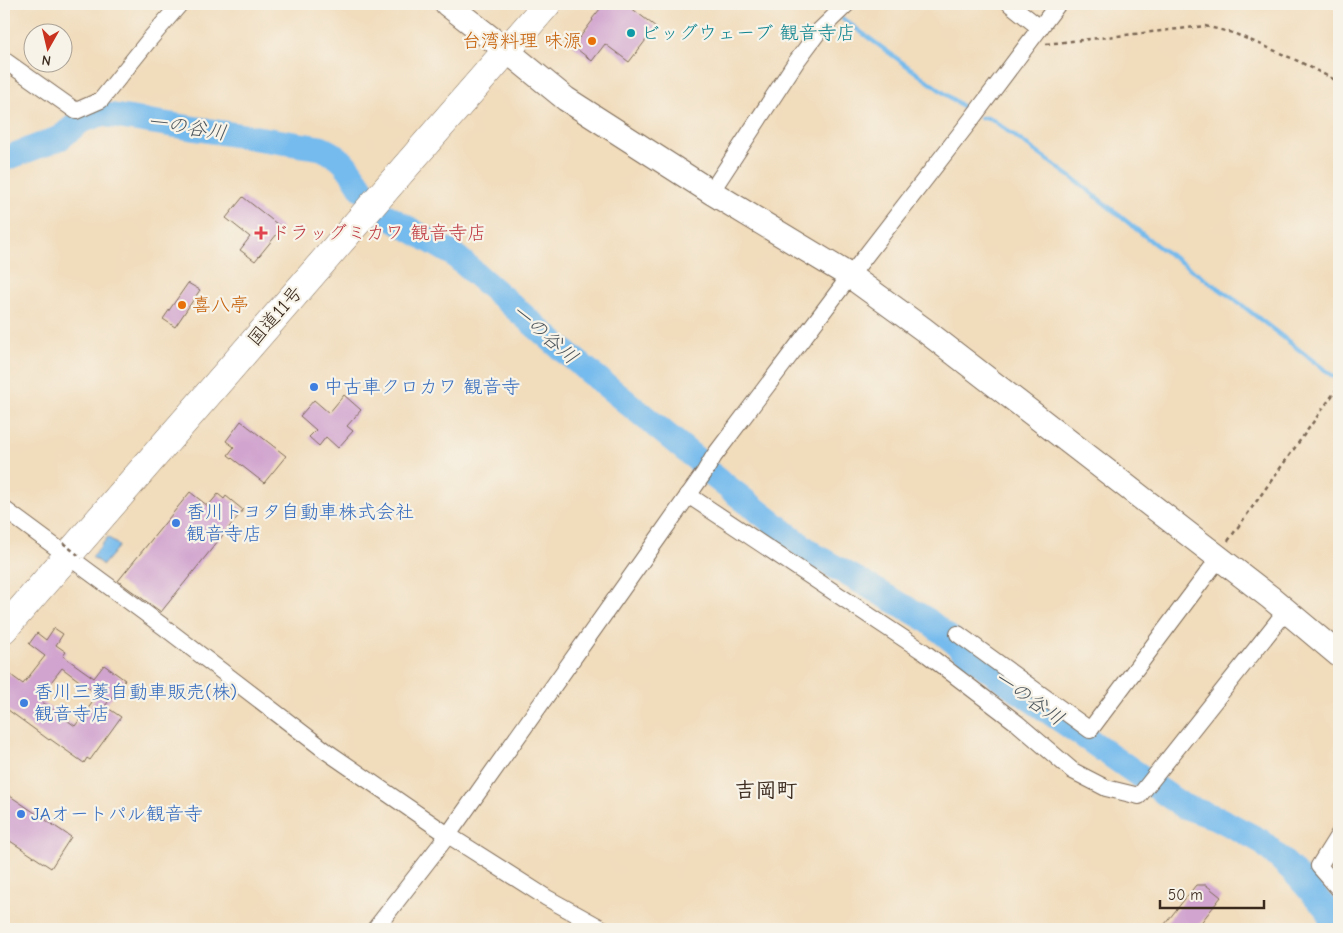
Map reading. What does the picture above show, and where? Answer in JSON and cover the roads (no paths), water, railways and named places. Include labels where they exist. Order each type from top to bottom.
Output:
[{"type":"highway","name":"国道11号","points":[[4,629],[547,4]]},
{"type":"street","points":[[4,60],[76,111],[101,100],[180,4]]},
{"type":"street","points":[[447,4],[566,99],[598,121],[850,276],[923,329],[1218,557],[1339,656]]},
{"type":"street","points":[[711,192],[796,62],[819,31],[847,4]]},
{"type":"street","points":[[1010,4],[1036,33]]},
{"type":"street","points":[[375,929],[448,835],[704,474],[714,456],[1058,4]]},
{"type":"street","points":[[688,495],[924,652],[1017,723],[1073,771],[1106,788],[1139,796],[1286,611]]},
{"type":"street","points":[[4,509],[71,552],[326,750],[448,835],[547,898],[603,929]]},
{"type":"street","points":[[958,634],[1090,730],[1218,557]]},
{"type":"street","points":[[1339,834],[1319,866],[1339,889]]},
{"type":"water","points":[[108,537],[119,546],[103,565],[92,557]]},
{"type":"waterway","points":[[843,19],[970,112]]},
{"type":"waterway","name":"一の谷川","points":[[4,159],[60,138],[81,121],[101,114],[321,148],[341,160],[362,189]]},
{"type":"waterway","points":[[981,118],[990,118],[1079,183],[1156,245],[1238,302],[1339,381]]},
{"type":"waterway","name":"一の谷川","points":[[385,215],[453,254],[564,351],[700,462]]},
{"type":"waterway","name":"一の谷川","points":[[711,474],[814,555],[926,619],[985,667],[1183,806],[1217,818],[1261,841],[1290,868],[1326,908],[1335,929]]},
{"type":"place","name":"ビッグウェーブ 観音寺店","points":[[631,33]]},
{"type":"place","name":"台湾料理 味源","points":[[592,41]]},
{"type":"place","name":"ドラッグミカワ 観音寺店","points":[[261,233]]},
{"type":"place","name":"喜八亭","points":[[182,305]]},
{"type":"place","name":"中古車クロカワ 観音寺","points":[[314,387]]},
{"type":"place","name":"香川トヨタ自動車株式会社 観音寺店","points":[[176,523]]},
{"type":"place","name":"香川三菱自動車販売(株) 観音寺店","points":[[24,703]]},
{"type":"place","name":"JAオートパル観音寺","points":[[21,814]]},
{"type":"district","name":"吉岡町","points":[[766,790]]}]
